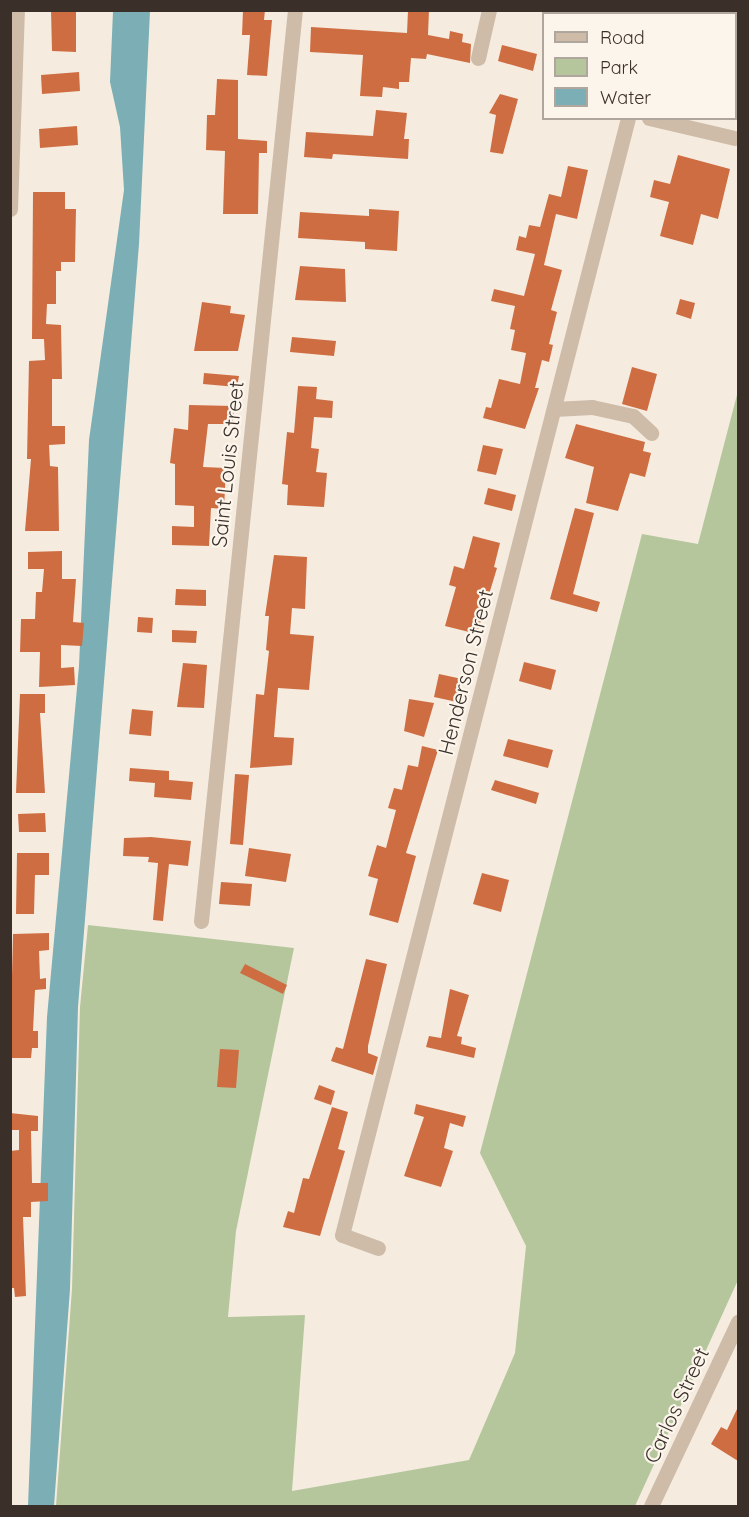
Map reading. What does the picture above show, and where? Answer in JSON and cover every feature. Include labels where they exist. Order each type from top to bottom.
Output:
[{"type":"street","points":[[10,208],[17,10]]},
{"type":"street","name":"Saint Louis Street","points":[[201,921],[295,10]]},
{"type":"street","points":[[478,58],[489,10]]},
{"type":"street","name":"Henderson Street","points":[[378,1248],[342,1235],[627,120]]},
{"type":"street","points":[[658,120],[735,138]]},
{"type":"street","points":[[554,409],[592,406],[633,416],[651,433]]},
{"type":"street","name":"Carlos Street","points":[[651,1506],[738,1322]]},
{"type":"green space","points":[[738,391],[738,1280],[635,1506],[56,1506],[72,1289],[80,1007],[88,925],[294,948],[236,1231],[228,1317],[305,1315],[292,1491],[469,1460],[515,1353],[526,1246],[480,1153],[642,534],[698,544]]},
{"type":"water","points":[[113,11],[150,11],[139,244],[78,1007],[70,1289],[54,1506],[28,1506],[47,1017],[79,666],[89,440],[124,190],[120,127],[110,82]]},
{"type":"building","points":[[51,10],[76,10],[76,52],[52,51]]},
{"type":"building","points":[[243,10],[265,10],[264,20],[272,20],[267,76],[247,75],[250,35],[242,35]]},
{"type":"building","points":[[408,10],[429,10],[428,35],[449,39],[450,31],[463,34],[462,42],[471,44],[470,63],[427,54],[426,59],[411,58],[409,82],[399,82],[399,89],[383,87],[382,97],[360,96],[363,55],[310,52],[311,27],[407,33]]},
{"type":"building","points":[[502,45],[537,54],[533,71],[498,61]]},
{"type":"building","points":[[79,72],[80,91],[42,94],[41,75]]},
{"type":"building","points":[[217,79],[238,80],[238,139],[267,141],[267,153],[259,153],[258,214],[223,214],[225,151],[206,150],[207,115],[215,115]]},
{"type":"building","points":[[500,94],[518,99],[503,154],[490,152],[496,115],[489,113]]},
{"type":"building","points":[[376,110],[407,113],[404,139],[409,139],[408,159],[333,154],[332,159],[304,157],[306,132],[373,136]]},
{"type":"building","points":[[77,126],[78,145],[40,148],[39,129]]},
{"type":"building","points":[[678,155],[730,169],[718,219],[701,214],[693,245],[660,236],[669,202],[650,197],[654,180],[670,184]]},
{"type":"building","points":[[568,166],[588,170],[577,219],[556,214],[544,265],[562,270],[551,310],[557,312],[549,344],[553,345],[549,362],[542,360],[535,388],[539,388],[525,429],[483,418],[486,407],[491,408],[499,379],[520,384],[526,353],[511,350],[515,330],[510,329],[515,306],[491,301],[494,289],[524,296],[535,254],[516,250],[519,236],[526,238],[529,225],[540,227],[549,194],[561,197]]},
{"type":"building","points":[[33,192],[65,192],[65,209],[76,209],[75,262],[61,262],[61,271],[56,271],[56,304],[47,304],[46,324],[61,325],[62,379],[52,379],[52,426],[65,426],[65,444],[49,445],[50,466],[58,467],[59,531],[25,531],[31,459],[27,459],[29,361],[45,360],[44,339],[32,339]]},
{"type":"building","points":[[369,209],[399,211],[397,251],[365,249],[365,242],[298,238],[300,212],[369,216]]},
{"type":"building","points":[[300,266],[345,269],[346,302],[295,300]]},
{"type":"building","points":[[680,299],[695,303],[691,319],[676,314]]},
{"type":"building","points":[[202,302],[231,306],[230,313],[245,315],[238,351],[194,351]]},
{"type":"building","points":[[292,337],[336,341],[334,356],[290,352]]},
{"type":"building","points":[[632,367],[657,374],[647,411],[622,404]]},
{"type":"building","points":[[204,373],[239,376],[237,387],[203,384]]},
{"type":"building","points":[[298,386],[317,387],[316,399],[333,401],[332,418],[314,417],[311,448],[319,449],[316,472],[327,473],[324,507],[287,505],[288,485],[282,484],[287,432],[294,433]]},
{"type":"building","points":[[189,405],[234,406],[233,424],[208,424],[203,467],[226,468],[224,509],[211,508],[209,546],[172,545],[172,526],[194,527],[194,506],[175,505],[175,464],[170,463],[174,428],[188,430]]},
{"type":"building","points":[[576,424],[645,442],[643,451],[651,453],[645,477],[630,473],[618,511],[586,503],[594,467],[565,458]]},
{"type":"building","points":[[483,445],[503,449],[496,475],[477,471]]},
{"type":"building","points":[[488,488],[516,495],[512,511],[484,504]]},
{"type":"building","points":[[575,508],[594,513],[573,594],[600,602],[597,612],[550,599]]},
{"type":"building","points":[[473,536],[500,543],[494,567],[497,568],[477,634],[445,626],[456,587],[449,585],[454,566],[464,569]]},
{"type":"building","points":[[62,551],[62,579],[76,579],[73,622],[84,623],[82,646],[61,645],[61,668],[74,667],[75,685],[39,687],[40,652],[20,652],[21,619],[35,619],[36,592],[42,592],[44,569],[28,569],[28,552]]},
{"type":"building","points":[[274,555],[307,557],[305,609],[292,608],[290,634],[314,636],[309,690],[278,688],[274,737],[294,738],[292,765],[250,768],[256,694],[264,695],[269,651],[266,650],[269,616],[265,616]]},
{"type":"building","points":[[176,589],[206,590],[206,606],[175,605]]},
{"type":"building","points":[[138,617],[153,618],[152,633],[137,632]]},
{"type":"building","points":[[172,630],[197,631],[196,643],[172,642]]},
{"type":"building","points":[[524,662],[556,670],[551,690],[519,681]]},
{"type":"building","points":[[183,663],[207,665],[204,708],[177,707]]},
{"type":"building","points":[[439,674],[462,679],[457,702],[434,697]]},
{"type":"building","points":[[20,694],[45,694],[45,713],[40,713],[45,793],[16,793]]},
{"type":"building","points":[[409,699],[434,703],[424,737],[404,731]]},
{"type":"building","points":[[132,709],[153,711],[151,736],[129,734]]},
{"type":"building","points":[[508,739],[553,750],[548,768],[503,756]]},
{"type":"building","points":[[422,746],[438,750],[406,853],[416,856],[398,923],[369,915],[378,879],[368,876],[377,845],[386,848],[396,810],[388,808],[394,788],[402,790],[408,765],[418,767]]},
{"type":"building","points":[[130,768],[169,771],[169,780],[193,782],[191,800],[154,797],[155,783],[129,781]]},
{"type":"building","points":[[235,774],[249,775],[243,845],[230,844]]},
{"type":"building","points":[[495,780],[539,793],[536,804],[491,790]]},
{"type":"building","points":[[45,813],[46,832],[19,832],[18,814]]},
{"type":"building","points":[[151,837],[191,841],[188,866],[169,864],[163,921],[153,920],[158,863],[148,862],[149,857],[123,856],[124,838]]},
{"type":"building","points":[[249,848],[291,854],[286,882],[245,876]]},
{"type":"building","points":[[17,853],[49,853],[49,875],[35,875],[34,914],[16,914]]},
{"type":"building","points":[[482,873],[509,880],[501,912],[473,904]]},
{"type":"building","points":[[221,882],[252,884],[250,906],[219,904]]},
{"type":"building","points":[[49,933],[49,950],[39,951],[40,979],[46,978],[46,989],[35,990],[33,1031],[38,1031],[38,1048],[32,1048],[31,1058],[10,1058],[13,934]]},
{"type":"building","points":[[366,959],[387,964],[368,1046],[368,1053],[378,1057],[373,1075],[331,1061],[336,1047],[343,1049]]},
{"type":"building","points":[[245,964],[287,985],[283,994],[240,973]]},
{"type":"building","points":[[450,989],[469,995],[457,1036],[462,1037],[461,1044],[476,1048],[474,1058],[426,1047],[429,1036],[441,1038]]},
{"type":"building","points":[[220,1049],[239,1050],[236,1088],[217,1087]]},
{"type":"building","points":[[319,1085],[335,1091],[331,1105],[314,1099]]},
{"type":"building","points":[[416,1104],[466,1116],[463,1127],[450,1123],[444,1148],[453,1151],[441,1187],[404,1176],[424,1117],[414,1114]]},
{"type":"building","points":[[332,1107],[348,1112],[338,1149],[345,1151],[320,1236],[283,1227],[288,1211],[294,1213],[303,1178],[309,1179]]},
{"type":"building","points":[[10,1113],[38,1116],[38,1131],[31,1131],[32,1183],[48,1183],[48,1201],[31,1202],[31,1217],[23,1217],[26,1296],[15,1297],[14,1288],[10,1288],[10,1151],[19,1150],[19,1130],[10,1130]]},
{"type":"building","points":[[738,1407],[738,1461],[711,1444],[721,1427],[727,1430]]}]
